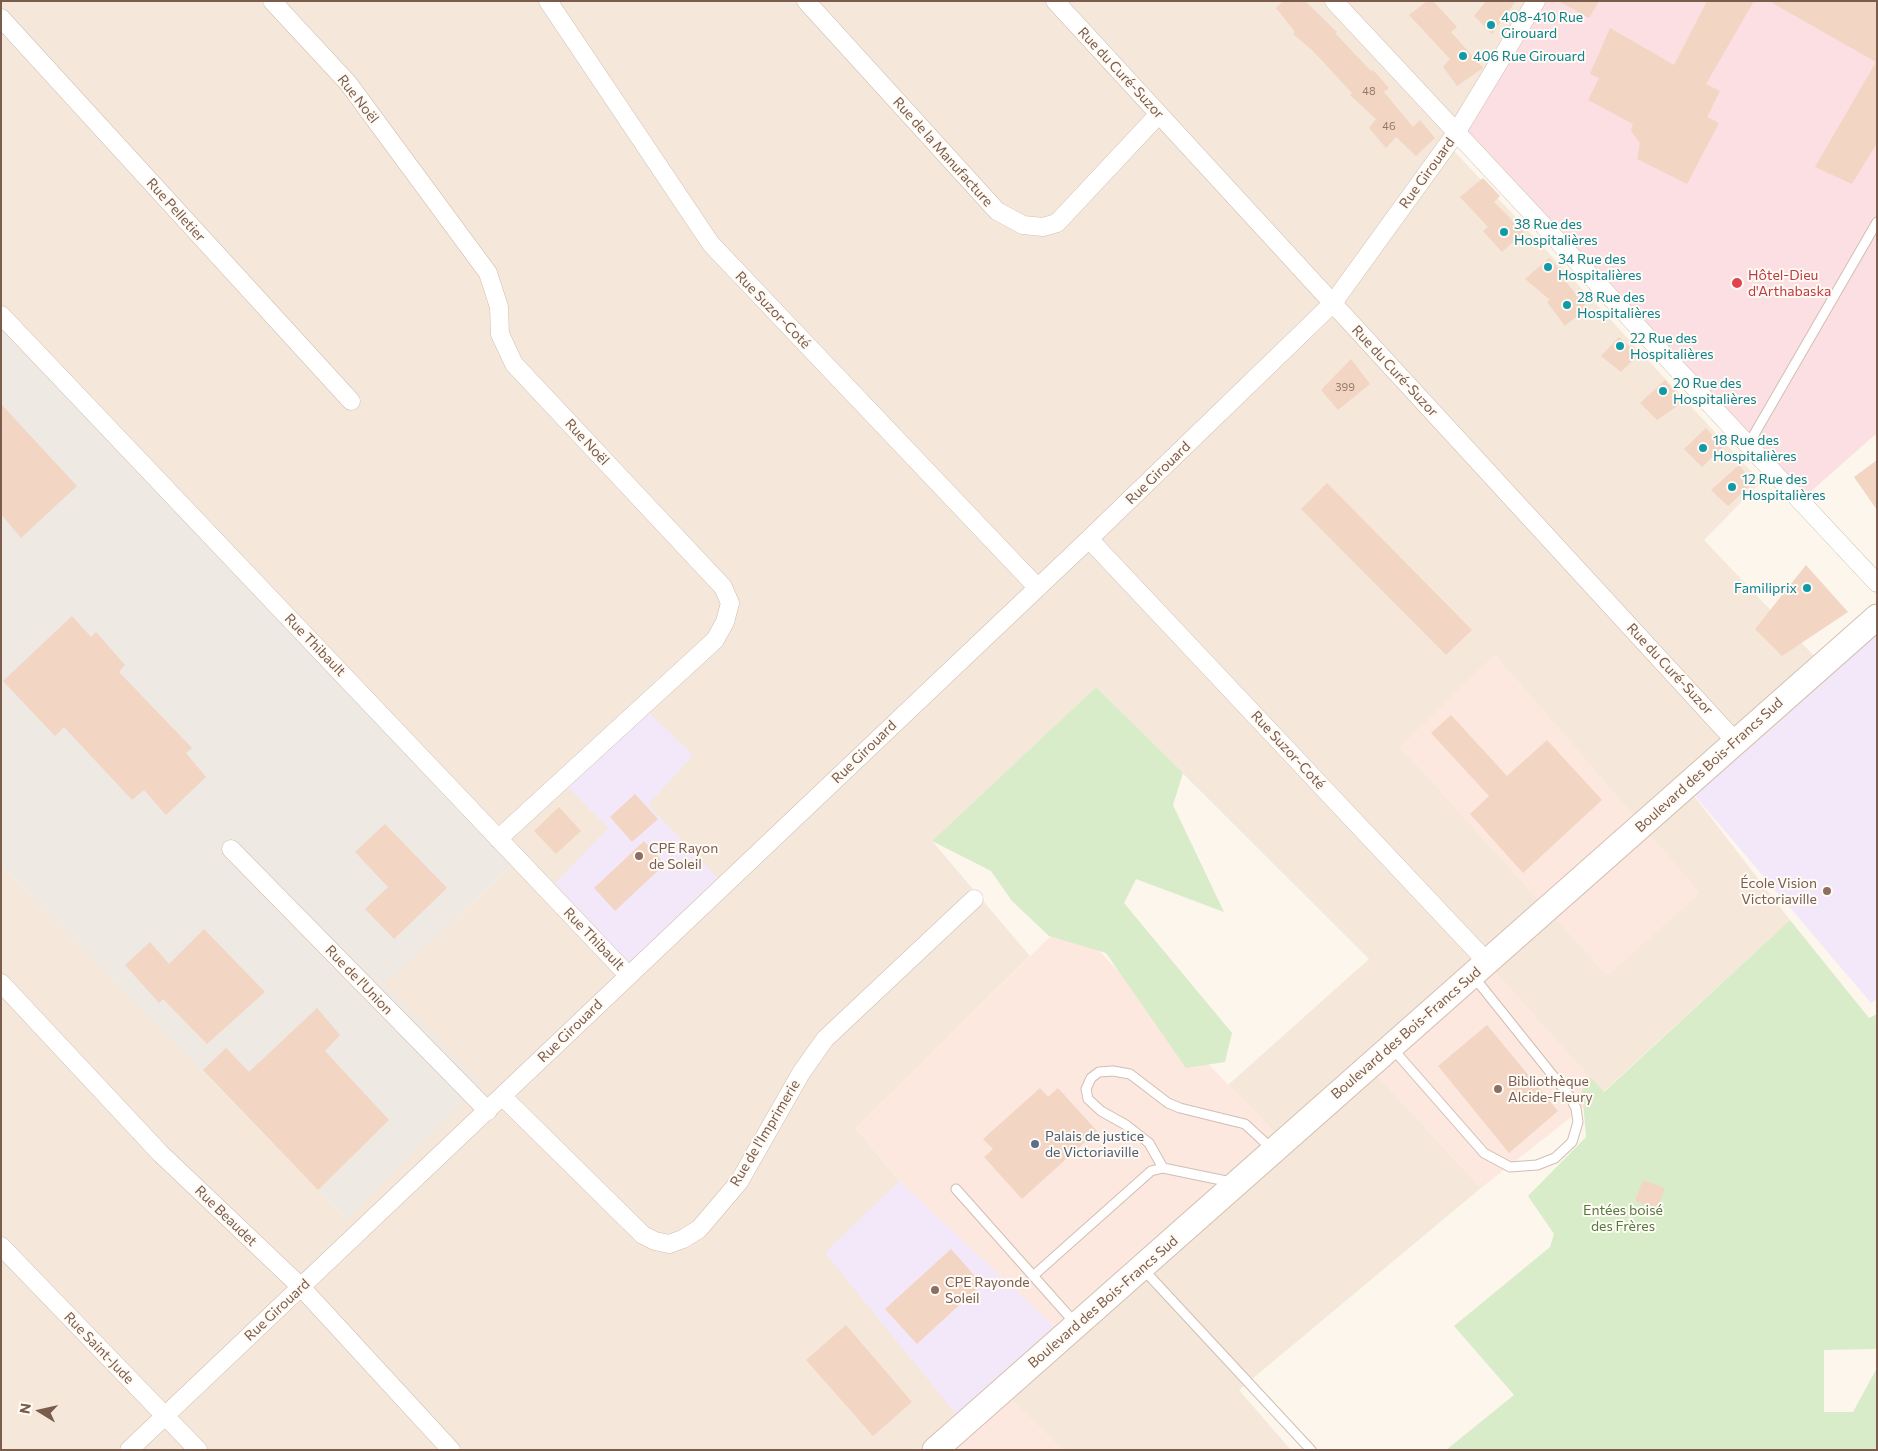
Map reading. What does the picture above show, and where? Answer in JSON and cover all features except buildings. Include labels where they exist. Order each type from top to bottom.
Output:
[{"type":"street","name":"Rue Noël","points":[[272,1],[348,83],[488,273],[499,307],[500,334],[514,364],[723,587],[730,602],[725,622],[715,640],[498,839]]},
{"type":"street","name":"Rue Suzor-Coté","points":[[548,1],[711,244],[1037,587]]},
{"type":"street","name":"Rue de la Manufacture","points":[[806,1],[997,211],[1023,226],[1042,227],[1057,223],[1159,114]]},
{"type":"street","name":"Rue du Curé-Suzor","points":[[1055,1],[1736,742]]},
{"type":"street","points":[[1334,1],[1877,583]]},
{"type":"street","name":"Rue Girouard","points":[[129,1450],[1089,539],[1333,303],[1456,133],[1536,1]]},
{"type":"street","name":"Rue Pelletier","points":[[1,18],[351,401]]},
{"type":"street","name":"Rue Thibault","points":[[1,315],[628,976]]},
{"type":"street","name":"Rue Suzor-Coté","points":[[1089,539],[1480,969]]},
{"type":"street","name":"Boulevard des Bois-Francs Sud","points":[[936,1450],[1877,617]]},
{"type":"street","name":"Rue de l'Union","points":[[231,849],[488,1111]]},
{"type":"street","name":"Rue de l'Imprimerie","points":[[502,1096],[643,1235],[655,1241],[669,1244],[683,1239],[699,1229],[740,1182],[801,1072],[825,1039],[974,899]]},
{"type":"street","name":"Rue Beaudet","points":[[1,983],[160,1153],[301,1287],[451,1450]]},
{"type":"street","name":"Rue Saint-Jude","points":[[1,1246],[164,1417],[198,1450]]},
{"type":"lane","points":[[1748,445],[1877,222]]},
{"type":"lane","points":[[1391,1047],[1484,1153],[1510,1167],[1537,1165],[1555,1158],[1572,1142],[1578,1122],[1576,1108],[1480,969]]},
{"type":"lane","points":[[1163,1168],[1149,1143],[1126,1125],[1102,1111],[1088,1099],[1086,1089],[1091,1078],[1099,1072],[1113,1071],[1130,1074],[1168,1103],[1180,1108],[1245,1124],[1274,1150]]},
{"type":"lane","points":[[1033,1276],[1151,1171],[1163,1168],[1237,1183]]},
{"type":"lane","points":[[956,1188],[1076,1325]]},
{"type":"lane","points":[[1141,1268],[1311,1450]]},
{"type":"shaded area","points":[[1,1],[1525,1],[1443,139],[1761,482],[1704,540],[1816,658],[1685,784],[1790,920],[1603,1092],[1376,1074],[1481,1188],[1239,1390],[1291,1450],[1,1450],[1,865],[347,1219],[384,985],[518,860],[1,317]],"holes":[[[1096,687],[1369,959],[1228,1085],[1273,1131],[1054,1326],[899,1181],[856,1128],[1030,956],[932,841]]]},
{"type":"shaded area","name":"Hôtel-Dieu d'Arthabaska","points":[[1536,1],[1877,1],[1877,433],[1800,501],[1456,133]]},
{"type":"shaded area","points":[[1,317],[518,860],[384,985],[482,1084],[347,1219],[1,865]]},
{"type":"shaded area","name":"École Vision Victoriaville","points":[[1877,617],[1877,999],[1871,1003],[1685,784]]},
{"type":"shaded area","points":[[1495,654],[1700,893],[1607,976],[1400,747]]},
{"type":"shaded area","name":"CPE Rayon de Soleil","points":[[640,704],[693,755],[648,805],[724,884],[628,975],[548,891],[608,828],[561,780]]},
{"type":"shaded area","points":[[1068,919],[1273,1131],[1054,1326],[899,1181],[856,1128]]},
{"type":"shaded area","points":[[1496,972],[1603,1092],[1481,1188],[1375,1074]]},
{"type":"shaded area","name":"CPE Rayonde Soleil","points":[[899,1181],[1054,1326],[956,1414],[825,1253]]},
{"type":"shaded area","points":[[993,1381],[1063,1450],[917,1450],[955,1414]]},
{"type":"green space","points":[[1096,687],[1183,773],[1173,805],[1224,912],[1136,879],[1124,903],[1232,1033],[1225,1062],[1186,1068],[1106,953],[1049,936],[1012,901],[991,871],[932,841]]},
{"type":"green space","name":"Entées boisé des Frères","points":[[1790,920],[1869,1018],[1877,1014],[1877,1349],[1824,1350],[1824,1412],[1853,1412],[1877,1368],[1877,1450],[1446,1450],[1514,1395],[1454,1326],[1550,1247],[1554,1234],[1528,1196],[1586,1137],[1582,1090],[1590,1077],[1604,1092]]},
{"type":"place","name":"408-410 Rue Girouard","points":[[1491,25]]},
{"type":"place","name":"406 Rue Girouard","points":[[1463,56]]},
{"type":"place","name":"38 Rue des Hospitalières","points":[[1504,232]]},
{"type":"place","name":"34 Rue des Hospitalières","points":[[1548,267]]},
{"type":"place","name":"Hôtel-Dieu d'Arthabaska","points":[[1737,283]]},
{"type":"place","name":"28 Rue des Hospitalières","points":[[1567,305]]},
{"type":"place","name":"22 Rue des Hospitalières","points":[[1620,346]]},
{"type":"place","name":"20 Rue des Hospitalières","points":[[1663,391]]},
{"type":"place","name":"18 Rue des Hospitalières","points":[[1703,448]]},
{"type":"place","name":"12 Rue des Hospitalières","points":[[1732,487]]},
{"type":"place","name":"Familiprix","points":[[1807,588]]},
{"type":"place","name":"CPE Rayon de Soleil","points":[[639,856]]},
{"type":"place","name":"École Vision Victoriaville","points":[[1827,891]]},
{"type":"place","name":"Bibliothèque Alcide-Fleury","points":[[1498,1089]]},
{"type":"place","name":"Palais de justice de Victoriaville","points":[[1035,1144]]},
{"type":"place","name":"CPE Rayonde Soleil","points":[[935,1290]]}]
